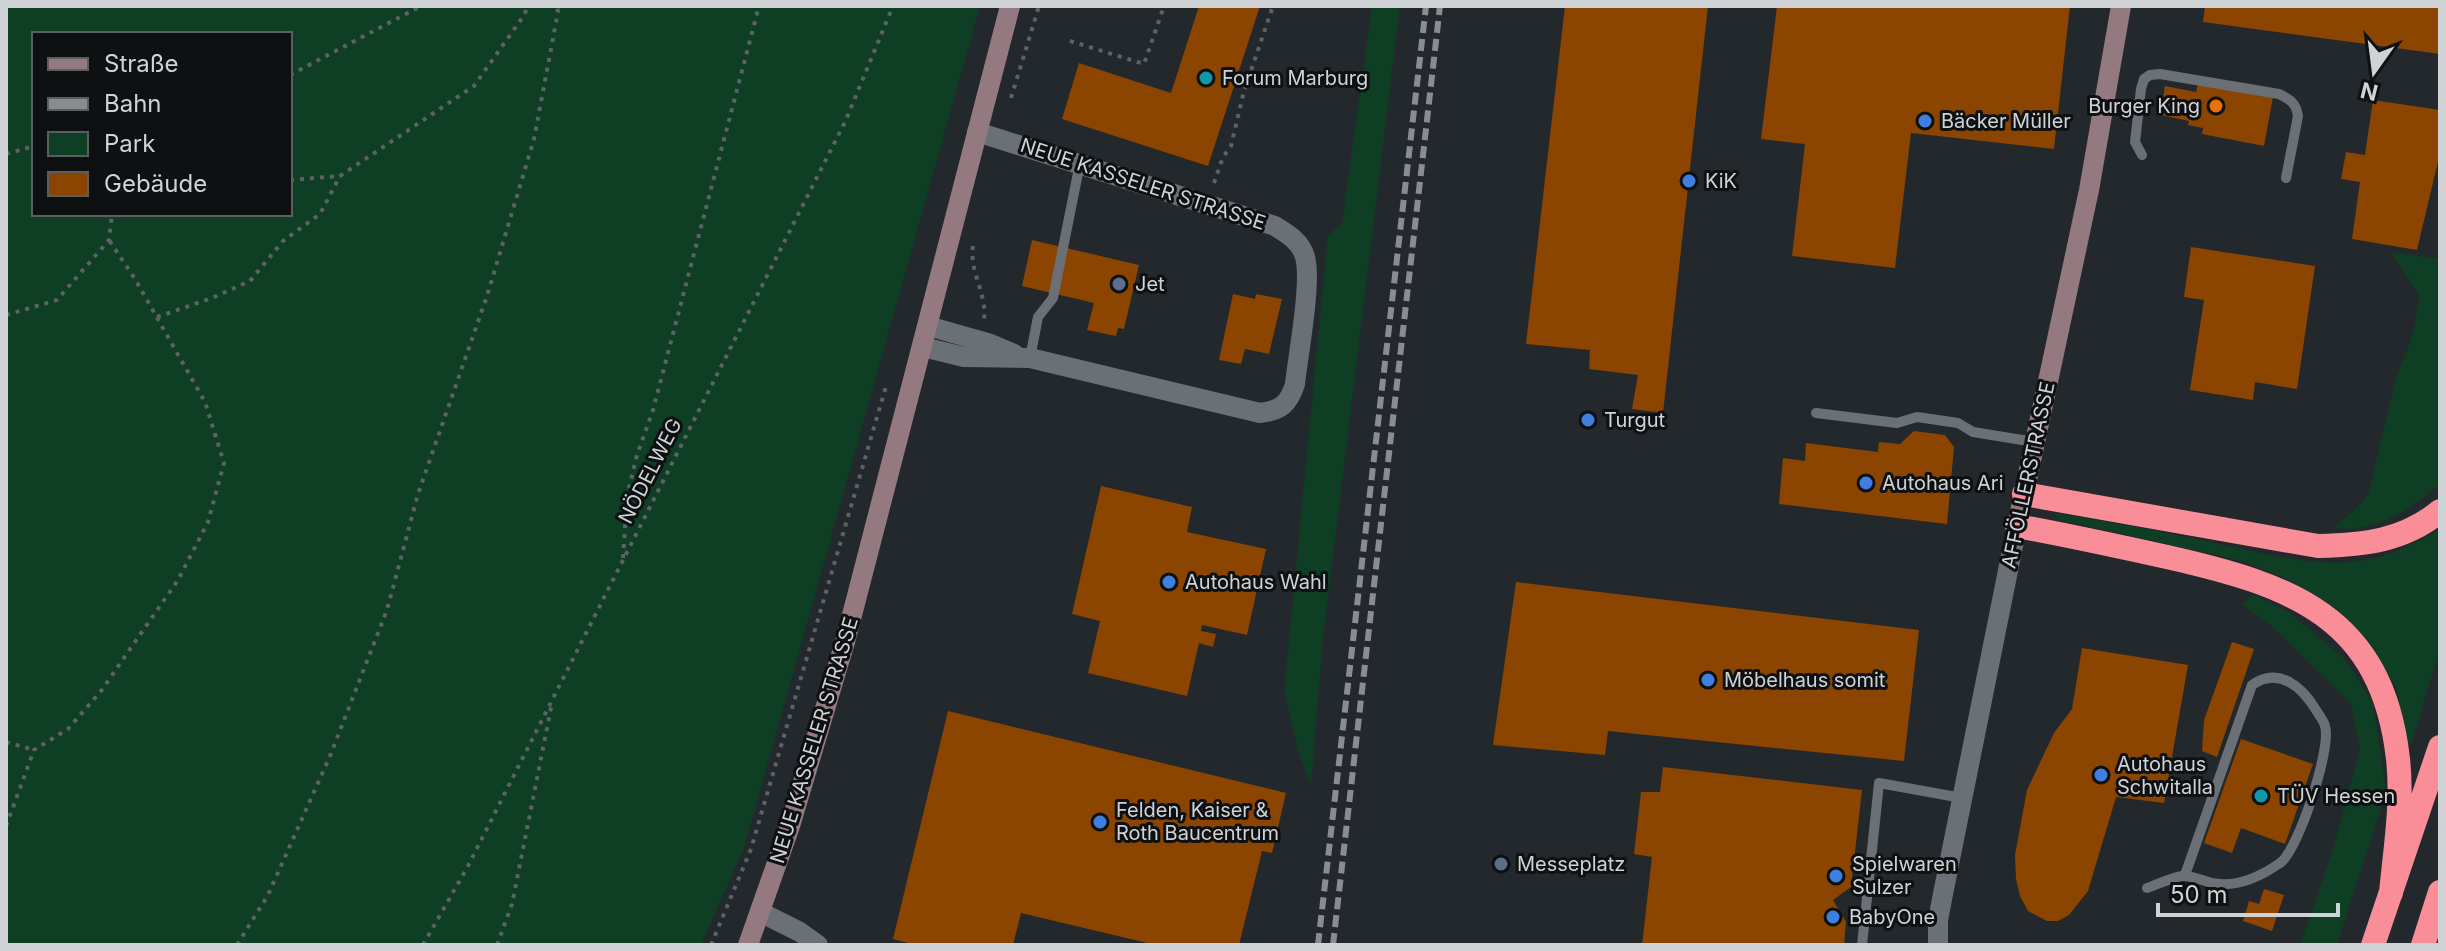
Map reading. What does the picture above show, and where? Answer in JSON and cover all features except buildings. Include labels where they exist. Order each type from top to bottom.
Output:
[{"type":"highway","points":[[2024,494],[2318,546],[2384,540],[2413,530],[2440,511]]},
{"type":"highway","points":[[2017,526],[2263,581],[2308,604],[2349,636],[2367,660],[2386,700],[2398,757],[2400,787],[2391,893]]},
{"type":"highway","points":[[2373,945],[2440,747]]},
{"type":"highway","points":[[2423,945],[2440,892]]},
{"type":"main road","name":"NEUE KASSELER STRASSE","points":[[748,945],[790,826],[845,642],[1010,6]]},
{"type":"main road","name":"AFFÖLLERSTRASSE","points":[[2017,526],[2092,175],[2121,6]]},
{"type":"street","name":"NEUE KASSELER STRASSE","points":[[928,326],[988,343],[1026,358],[1260,413],[1284,406],[1295,384],[1307,276],[1305,257],[1299,244],[1275,226],[977,132]]},
{"type":"street","name":"NEUE KASSELER STRASSE","points":[[923,347],[964,357],[1026,358]]},
{"type":"street","name":"AFFÖLLERSTRASSE","points":[[1938,945],[1938,920],[2017,526]]},
{"type":"street","points":[[760,912],[818,945]]},
{"type":"lane","points":[[2142,155],[2135,142],[2141,89],[2144,79],[2160,74],[2279,94],[2291,99],[2298,116],[2286,178]]},
{"type":"lane","points":[[1026,358],[1038,317],[1053,298],[1080,163]]},
{"type":"lane","points":[[1816,413],[1897,423],[1917,417],[1958,423],[1973,432],[2035,442]]},
{"type":"lane","points":[[2147,888],[2185,875],[2229,886],[2251,879],[2284,861],[2294,847],[2323,759],[2325,726],[2306,693],[2292,683],[2277,677],[2262,678],[2252,685],[2185,875]]},
{"type":"lane","points":[[1862,945],[1879,783],[1962,798]]},
{"type":"path","points":[[292,74],[421,6]]},
{"type":"path","points":[[157,317],[250,281],[283,241],[320,214],[340,176],[474,86],[525,14],[527,6]]},
{"type":"path","points":[[237,945],[274,881],[330,756],[387,610],[418,494],[487,296],[534,139],[557,6]]},
{"type":"path","points":[[623,561],[627,496],[637,455],[653,410],[759,6]]},
{"type":"path","name":"NÖDELWEG","points":[[423,945],[468,866],[845,122],[893,6]]},
{"type":"path","points":[[1070,41],[1144,64],[1164,6]]},
{"type":"path","points":[[1206,204],[1223,157],[1231,146],[1244,91],[1273,6]]},
{"type":"path","points":[[6,154],[32,147]]},
{"type":"path","points":[[292,180],[340,176]]},
{"type":"path","points":[[6,315],[57,300],[109,240],[112,216]]},
{"type":"path","points":[[6,826],[34,750],[68,729],[101,691],[178,580],[208,522],[224,463],[205,402],[109,240]]},
{"type":"path","points":[[711,945],[751,849],[889,377]]},
{"type":"path","points":[[497,945],[512,904],[554,697]]},
{"type":"path","points":[[6,742],[34,750]]},
{"type":"green space","points":[[6,6],[980,6],[744,848],[701,945],[6,945]]},
{"type":"green space","points":[[1372,6],[1400,6],[1323,638],[1311,786],[1298,751],[1284,691],[1328,235],[1342,223]]},
{"type":"green space","points":[[2391,252],[2440,259],[2440,483],[2391,518],[2362,528],[2334,527],[2368,495],[2396,378],[2414,331],[2419,296]]},
{"type":"green space","points":[[2055,513],[2317,562],[2374,558],[2408,546],[2440,529],[2440,648],[2412,743],[2406,741],[2396,688],[2383,665],[2369,644],[2325,601],[2289,580],[2246,562],[2057,519]]},
{"type":"green space","points":[[2253,594],[2290,613],[2344,658],[2373,703],[2386,792],[2337,945],[2300,945],[2333,849],[2360,750],[2351,704],[2276,630],[2242,604]]},
{"type":"railway","points":[[1318,945],[1426,6]]},
{"type":"railway","points":[[1333,945],[1440,6]]},
{"type":"place","name":"Forum Marburg","points":[[1206,78]]},
{"type":"place","name":"Burger King","points":[[2216,106]]},
{"type":"place","name":"Bäcker Müller","points":[[1925,121]]},
{"type":"place","name":"KiK","points":[[1689,181]]},
{"type":"place","name":"Jet","points":[[1119,284]]},
{"type":"place","name":"Turgut","points":[[1588,420]]},
{"type":"place","name":"Autohaus Ari","points":[[1866,483]]},
{"type":"place","name":"Autohaus Wahl","points":[[1169,582]]},
{"type":"place","name":"Möbelhaus somit","points":[[1708,680]]},
{"type":"place","name":"Autohaus Schwitalla","points":[[2101,775]]},
{"type":"place","name":"TÜV Hessen","points":[[2261,796]]},
{"type":"place","name":"Felden, Kaiser & Roth Baucentrum","points":[[1100,822]]},
{"type":"place","name":"Messeplatz","points":[[1501,864]]},
{"type":"place","name":"Spielwaren Sulzer","points":[[1836,876]]},
{"type":"place","name":"BabyOne","points":[[1833,917]]}]
